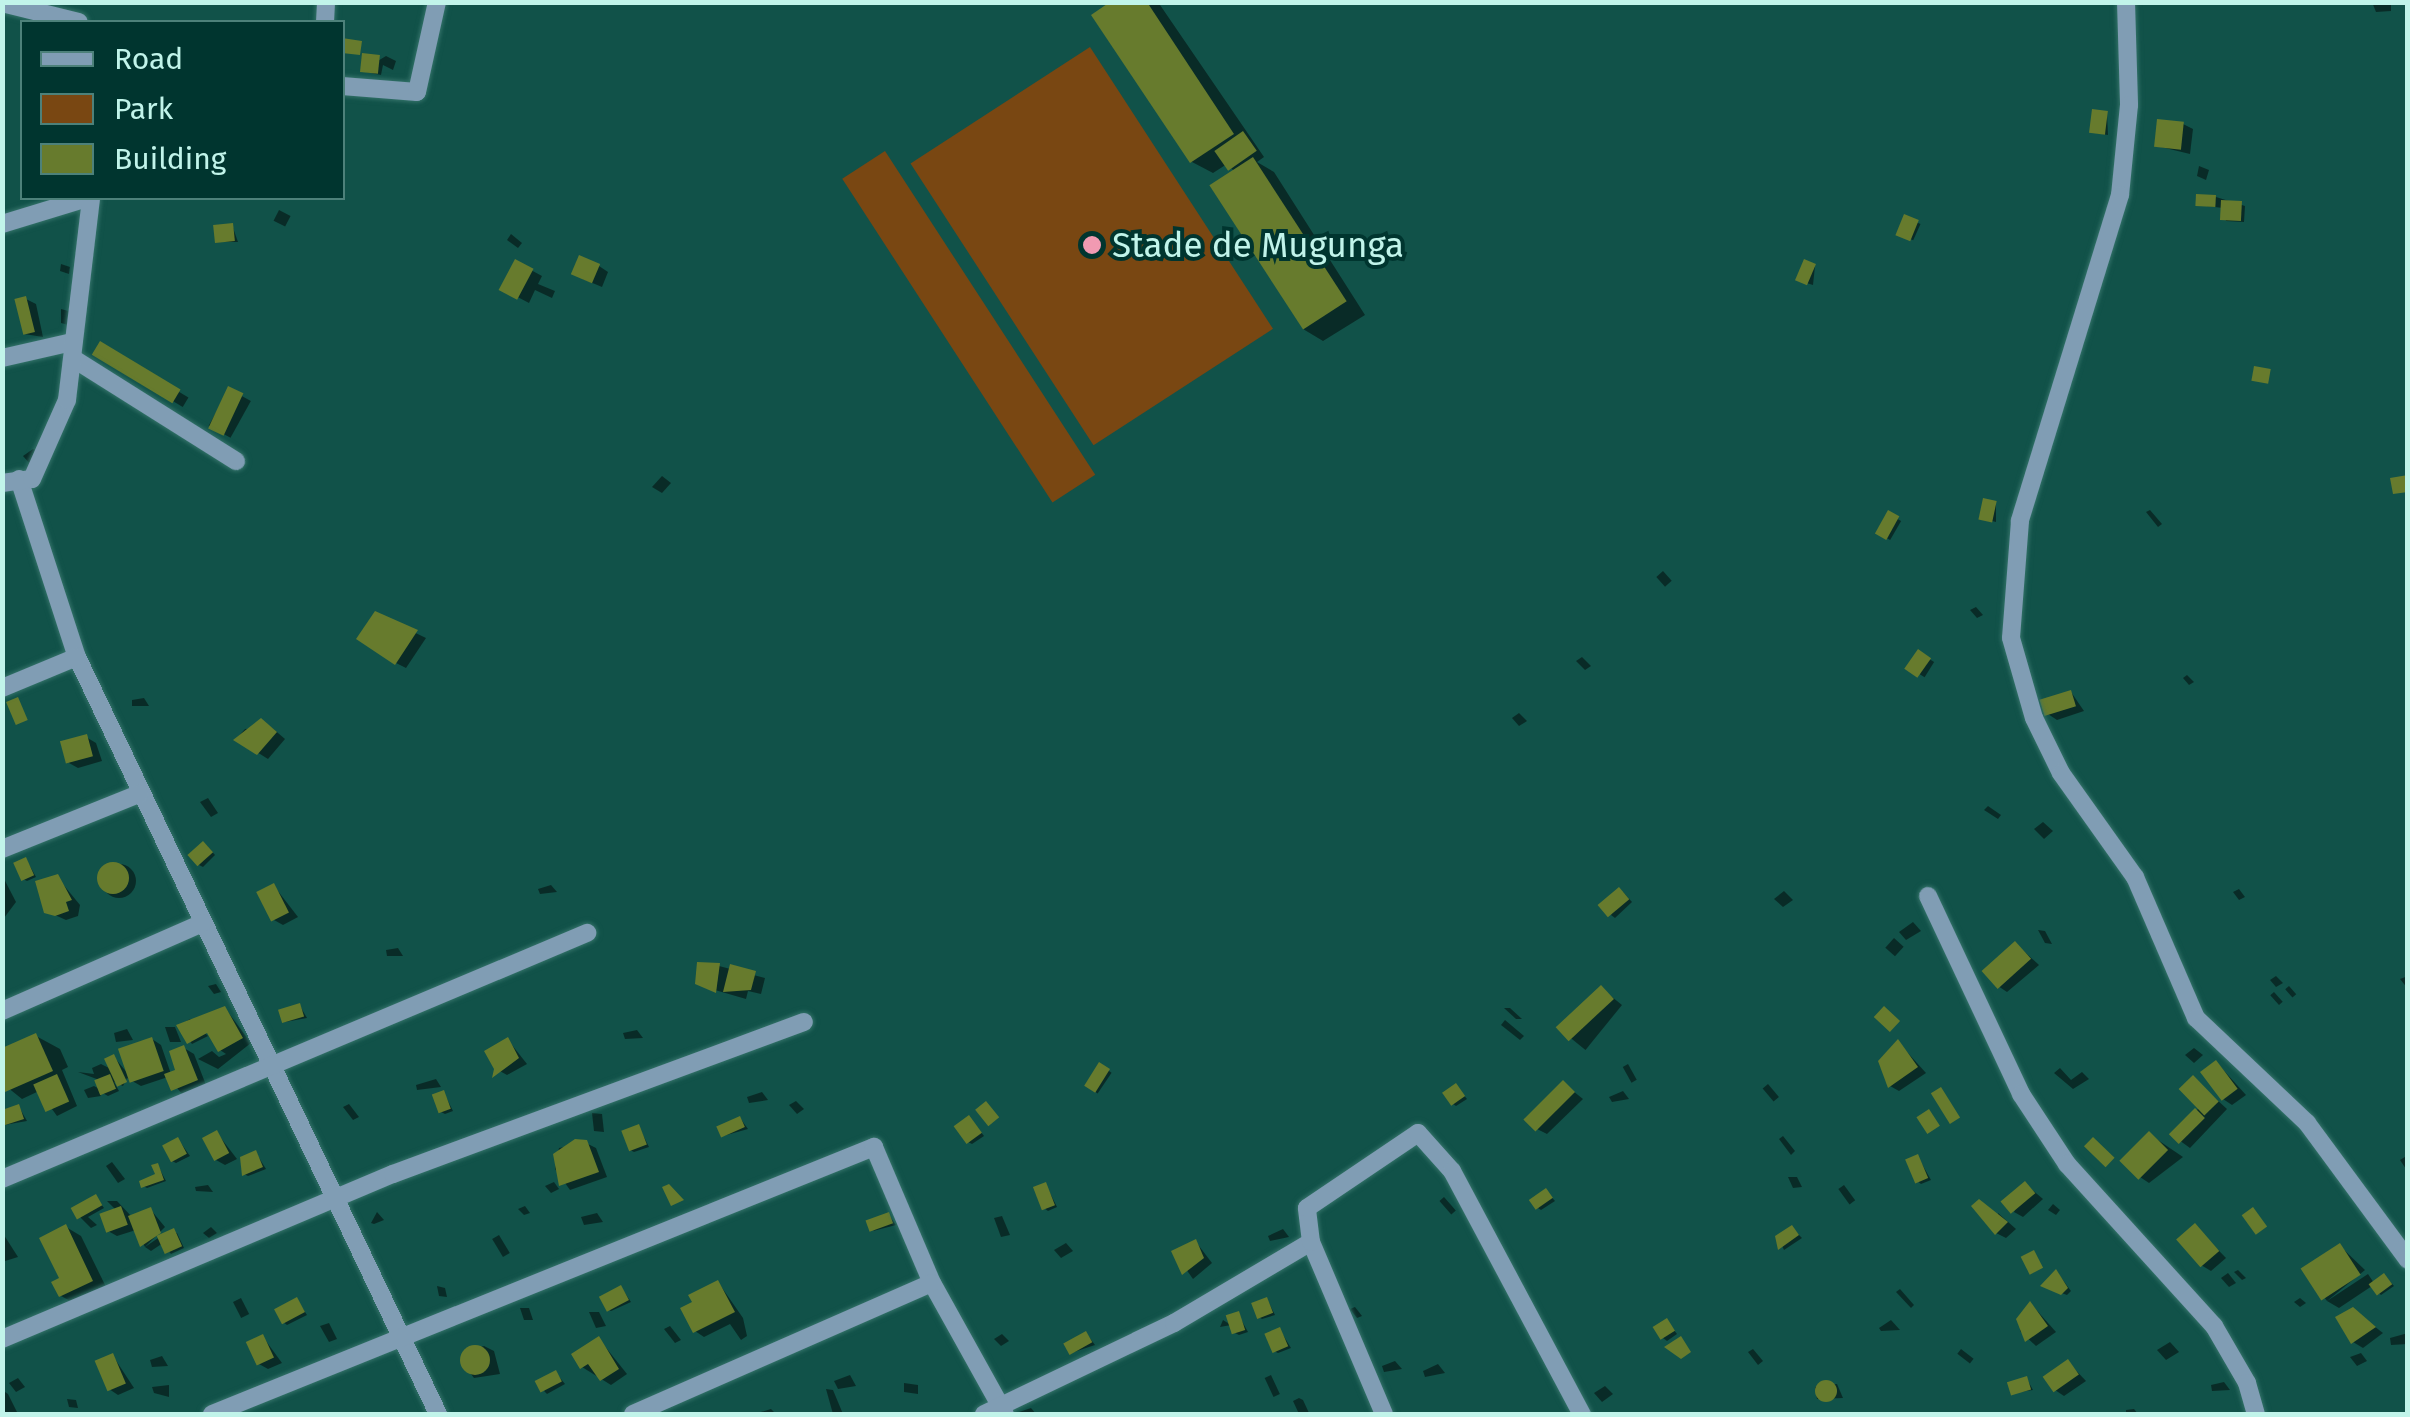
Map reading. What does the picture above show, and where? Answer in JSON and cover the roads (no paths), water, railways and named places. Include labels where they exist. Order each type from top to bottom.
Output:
[{"type":"street","points":[[345,86],[417,92],[437,2]]},
{"type":"street","points":[[2126,2],[2129,105],[2120,195],[2046,420],[2020,521],[2011,638],[2034,718],[2061,773],[2135,878],[2196,1018],[2316,1134],[2408,1260]]},
{"type":"street","points":[[2,4],[70,20]]},
{"type":"street","points":[[2,224],[82,200]]},
{"type":"street","points":[[89,200],[72,342],[77,361],[51,445],[32,479],[11,481],[77,657],[116,729],[139,794],[278,1067],[438,1414]]},
{"type":"street","points":[[2,358],[72,342]]},
{"type":"street","points":[[77,361],[236,460]]},
{"type":"street","points":[[2,688],[77,657]]},
{"type":"street","points":[[2,849],[139,794]]},
{"type":"street","points":[[1928,896],[2021,1094],[2068,1164],[2214,1326],[2247,1383],[2256,1414]]},
{"type":"street","points":[[2,1011],[202,923]]},
{"type":"street","points":[[2,1179],[278,1067],[587,933]]},
{"type":"street","points":[[2,1339],[338,1198],[804,1022]]},
{"type":"street","points":[[1384,1414],[1311,1242],[1307,1208],[1418,1132],[1429,1138],[1582,1414]]},
{"type":"street","points":[[212,1414],[874,1148],[932,1283],[1004,1410]]},
{"type":"street","points":[[984,1414],[1004,1410],[1174,1324],[1311,1242]]},
{"type":"street","points":[[633,1414],[932,1283]]},
{"type":"place","name":"Stade de Mugunga","points":[[1092,245]]}]
